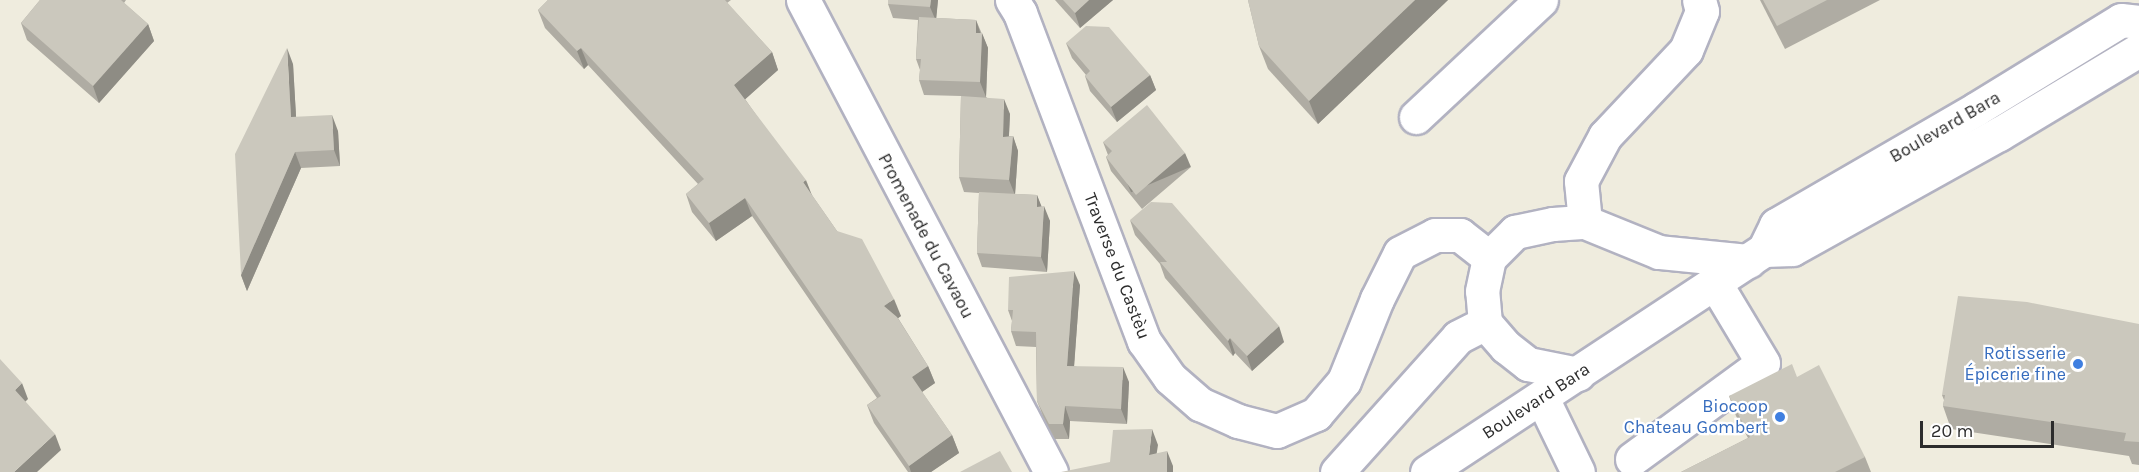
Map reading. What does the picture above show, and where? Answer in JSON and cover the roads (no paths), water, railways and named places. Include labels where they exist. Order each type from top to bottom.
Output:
[{"type":"street","name":"Promenade du Cavaou","points":[[803,0],[1051,472]]},
{"type":"street","name":"Traverse du Castèu","points":[[1012,0],[1020,13],[1144,341],[1170,378],[1200,404],[1238,421],[1277,431],[1316,414],[1344,381],[1377,299],[1400,253],[1435,235],[1460,235],[1489,258]]},
{"type":"street","points":[[1416,117],[1540,0]]},
{"type":"street","points":[[1585,222],[1581,181],[1605,136],[1686,50],[1702,10],[1700,0]]},
{"type":"street","name":"Boulevard Bara","points":[[1757,255],[1776,225],[1976,109],[2121,20],[2139,22]]},
{"type":"street","name":"Boulevard Bara","points":[[1427,472],[1757,255],[1792,249],[1999,134],[2139,50]]},
{"type":"street","points":[[1578,374],[1528,364],[1506,348],[1485,323],[1482,291],[1489,258],[1515,232],[1552,224],[1585,222],[1659,252],[1757,255]]},
{"type":"street","points":[[1632,459],[1763,363],[1715,283]]},
{"type":"street","points":[[1337,472],[1458,337],[1485,323]]},
{"type":"street","points":[[1542,398],[1578,472]]},
{"type":"place","name":"Rotisserie Épicerie fine","points":[[2078,364]]},
{"type":"place","name":"Biocoop Chateau Gombert","points":[[1780,417]]}]
